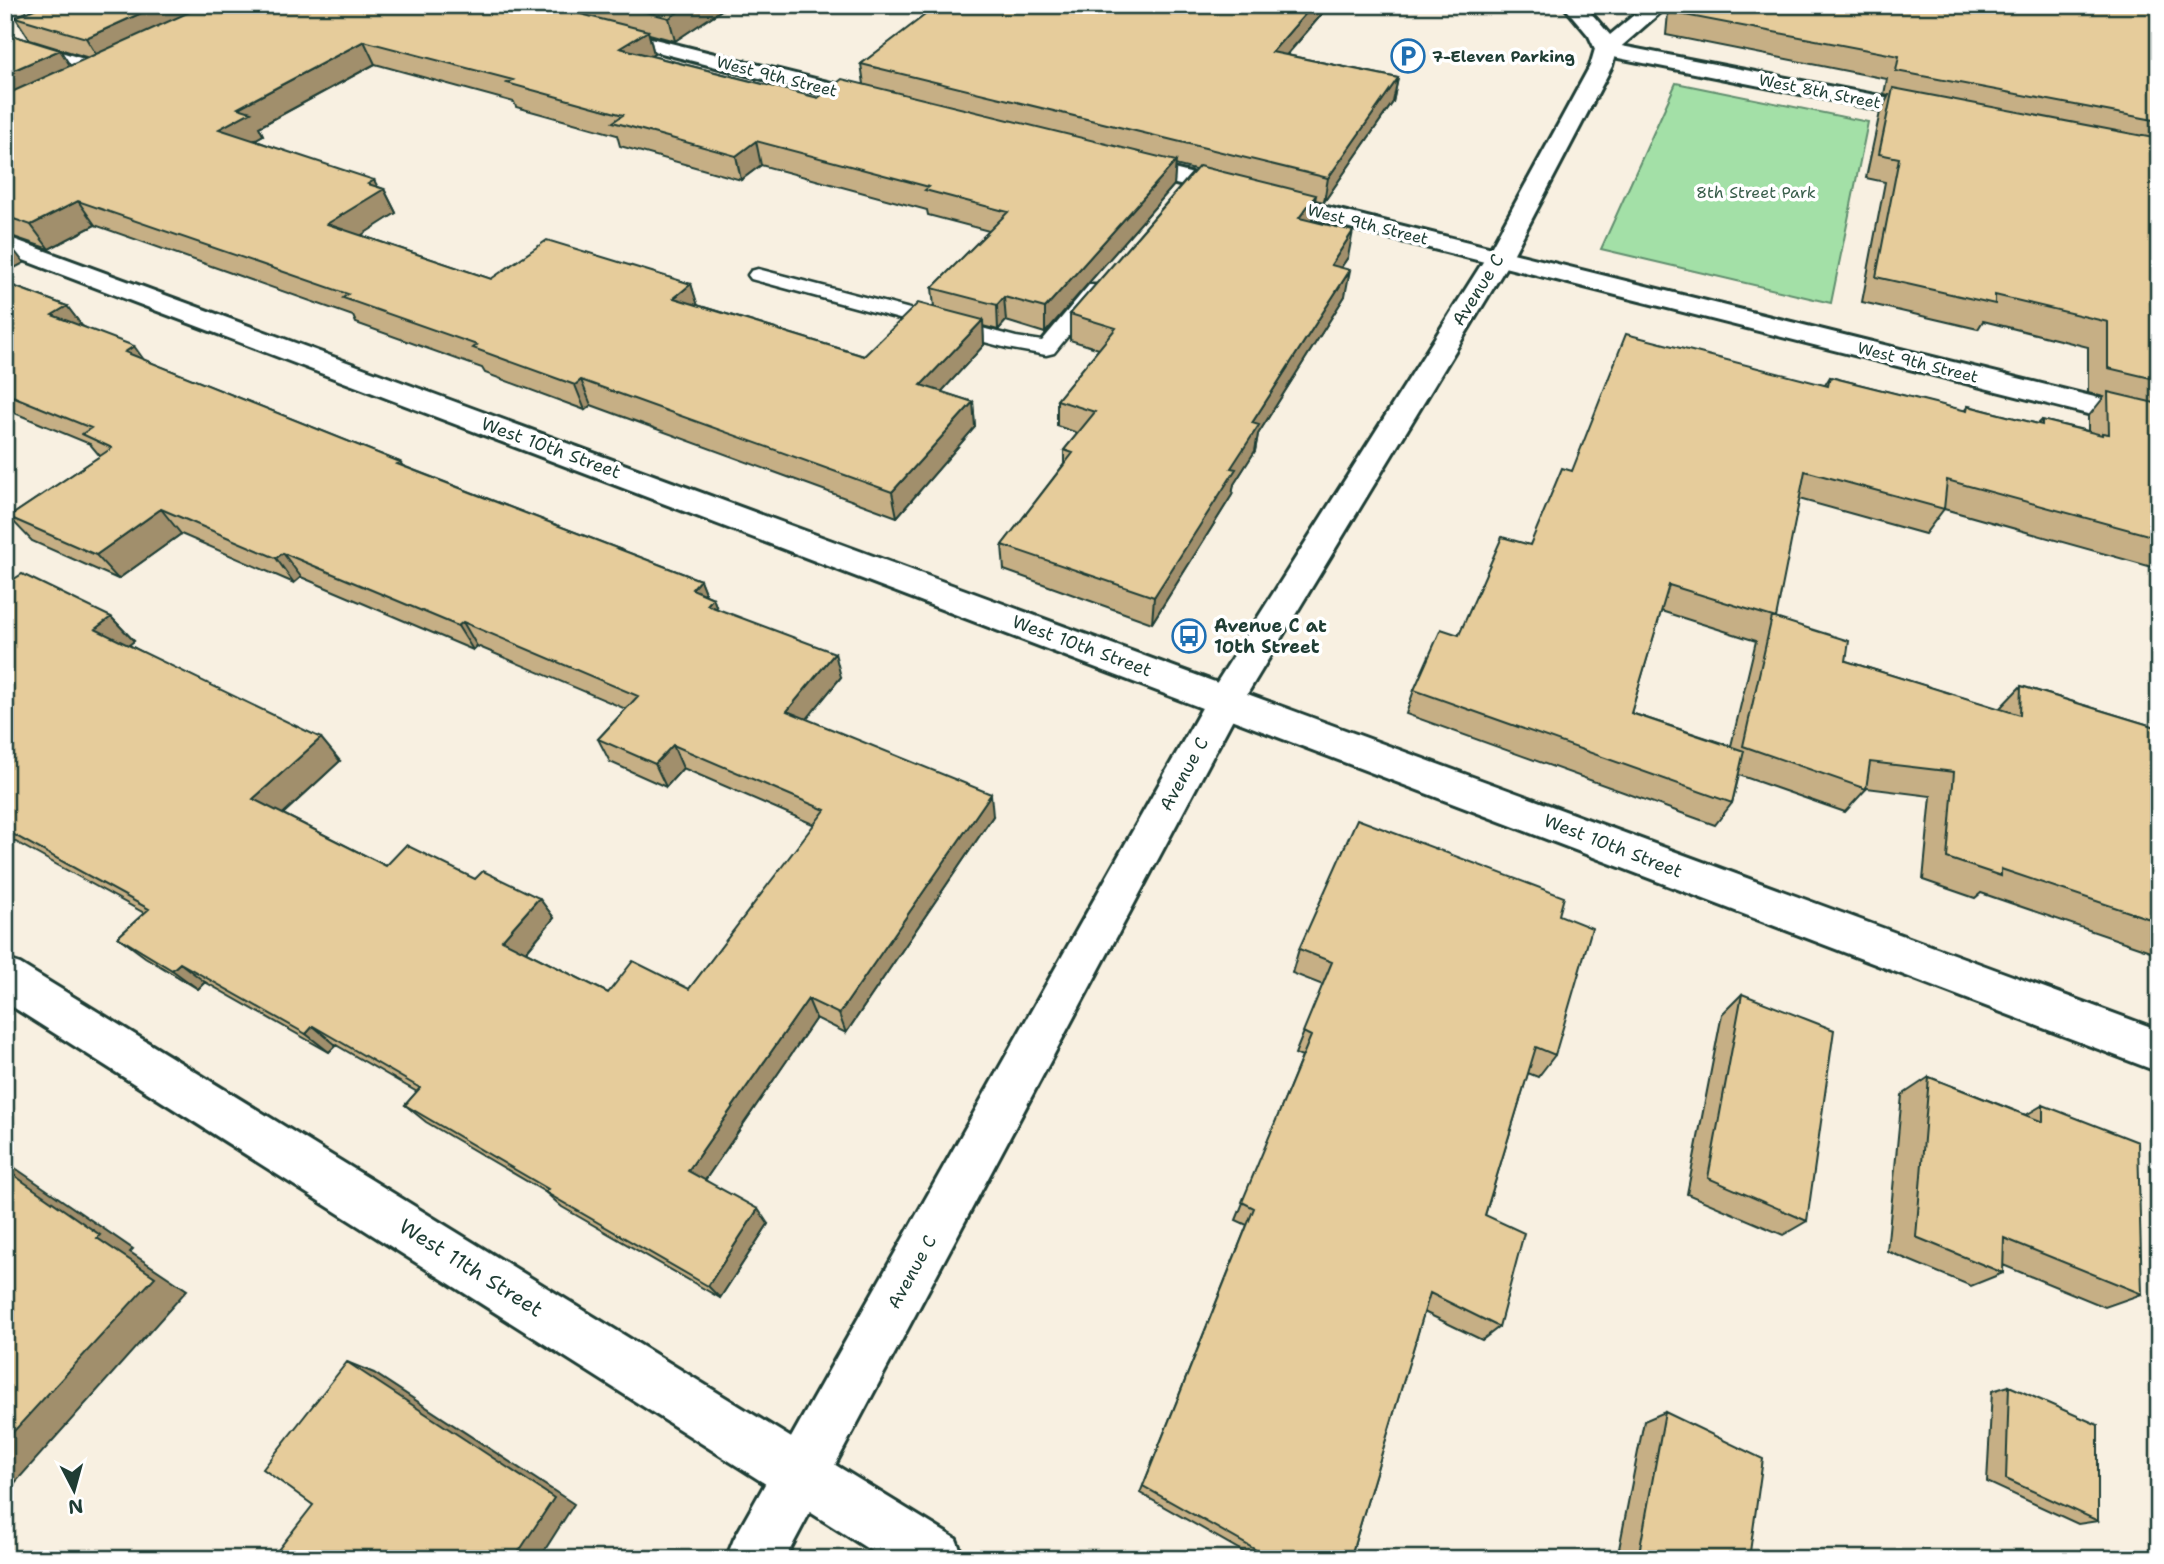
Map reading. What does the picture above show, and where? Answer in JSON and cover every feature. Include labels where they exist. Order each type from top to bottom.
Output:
[{"type":"street","points":[[1573,5],[1599,34],[1606,49],[1659,5]]},
{"type":"street","name":"West 9th Street","points":[[575,26],[897,107]]},
{"type":"street","points":[[5,41],[102,72]]},
{"type":"street","name":"West 8th Street","points":[[1606,49],[1956,118]]},
{"type":"street","name":"Avenue C","points":[[754,1559],[1225,700],[1499,257],[1601,66],[1606,49]]},
{"type":"street","name":"West 9th Street","points":[[1098,157],[1183,190],[1499,257],[2159,423]]},
{"type":"street","name":"West 10th Street","points":[[5,244],[2159,1051]]},
{"type":"street","name":"West 11th Street","points":[[5,978],[936,1559]]},
{"type":"lane","points":[[758,275],[988,336],[1046,348],[1113,270]]},
{"type":"green space","name":"8th Street Park","points":[[1676,83],[1868,122],[1831,303],[1601,249]]},
{"type":"building","points":[[44,5],[159,5],[86,38],[15,17]]},
{"type":"building","points":[[205,5],[545,5],[648,31],[620,48],[818,98],[842,79],[1176,161],[1045,308],[1004,297],[997,305],[932,288],[1008,212],[925,190],[929,187],[756,141],[736,156],[613,122],[623,115],[507,83],[513,80],[364,41],[238,108],[251,112],[219,129],[374,180],[368,184],[384,189],[327,224],[491,279],[547,240],[691,284],[674,298],[864,356],[918,303],[983,320],[921,385],[973,402],[892,492],[581,380],[575,385],[473,348],[477,345],[343,298],[348,294],[78,201],[31,225],[5,216],[5,95]]},
{"type":"building","points":[[618,5],[689,5],[669,18]]},
{"type":"building","points":[[938,5],[1313,5],[1272,52],[1398,78],[1328,178],[861,64]]},
{"type":"building","points":[[1674,5],[2159,5],[2159,121],[1896,71],[1899,56],[1674,13]]},
{"type":"building","points":[[5,33],[60,50],[5,74]]},
{"type":"building","points":[[1893,88],[2159,139],[2159,380],[2108,368],[2108,322],[1995,295],[1995,304],[1876,277],[1899,158],[1879,154]]},
{"type":"building","points":[[1199,166],[1316,195],[1299,218],[1353,231],[1331,265],[1350,270],[1252,423],[1259,425],[1231,468],[1236,469],[1154,597],[1002,545],[1073,453],[1064,450],[1095,412],[1057,400],[1116,328],[1070,314]]},
{"type":"building","points":[[5,283],[67,306],[52,315],[134,346],[125,352],[400,462],[397,464],[700,580],[692,589],[713,598],[707,605],[835,653],[787,711],[991,794],[839,1014],[808,999],[688,1171],[758,1209],[708,1286],[545,1192],[548,1189],[405,1105],[420,1088],[313,1026],[306,1034],[180,963],[172,970],[118,937],[149,909],[5,830],[5,585],[22,574],[111,617],[95,629],[321,738],[253,799],[386,866],[406,845],[475,879],[483,871],[539,898],[502,940],[608,993],[633,961],[689,989],[825,810],[673,745],[655,764],[598,739],[638,696],[463,622],[458,626],[283,553],[276,558],[161,509],[96,555],[9,517],[112,448],[82,434],[91,428],[5,393]]},
{"type":"building","points":[[1626,334],[1828,386],[1830,377],[1967,411],[1968,406],[2042,425],[2042,420],[2102,435],[2109,434],[2108,392],[2159,404],[2159,538],[1947,480],[1944,509],[1805,471],[1776,618],[1669,585],[1631,713],[1744,751],[1732,803],[1414,690],[1441,629],[1459,635],[1502,537],[1530,545],[1562,468],[1572,471]]},
{"type":"building","points":[[1772,617],[1849,641],[1846,661],[2020,715],[2021,686],[2159,728],[2159,922],[2001,869],[2001,876],[1947,858],[1954,772],[1870,762],[1866,789],[1743,746]]},
{"type":"building","points":[[1357,819],[1564,897],[1559,915],[1592,928],[1555,1055],[1536,1047],[1485,1215],[1524,1233],[1499,1327],[1430,1293],[1350,1559],[1272,1559],[1143,1486],[1254,1208],[1242,1202],[1311,1036],[1303,1032],[1332,962],[1299,949]]},
{"type":"building","points":[[1742,994],[1834,1030],[1807,1221],[1708,1178]]},
{"type":"building","points":[[1929,1077],[2043,1122],[2043,1105],[2138,1142],[2142,1294],[2004,1238],[2003,1273],[1916,1237]]},
{"type":"building","points":[[5,1169],[100,1235],[97,1238],[155,1277],[5,1441]]},
{"type":"building","points":[[347,1362],[554,1498],[514,1559],[271,1559],[313,1505],[263,1469]]},
{"type":"building","points":[[2009,1386],[2098,1425],[2098,1521],[2006,1479]]},
{"type":"building","points":[[1665,1412],[1763,1459],[1749,1559],[1638,1559]]},
{"type":"place","name":"7-Eleven Parking","points":[[1408,56]]},
{"type":"place","name":"Avenue C at 10th Street","points":[[1189,636]]}]
